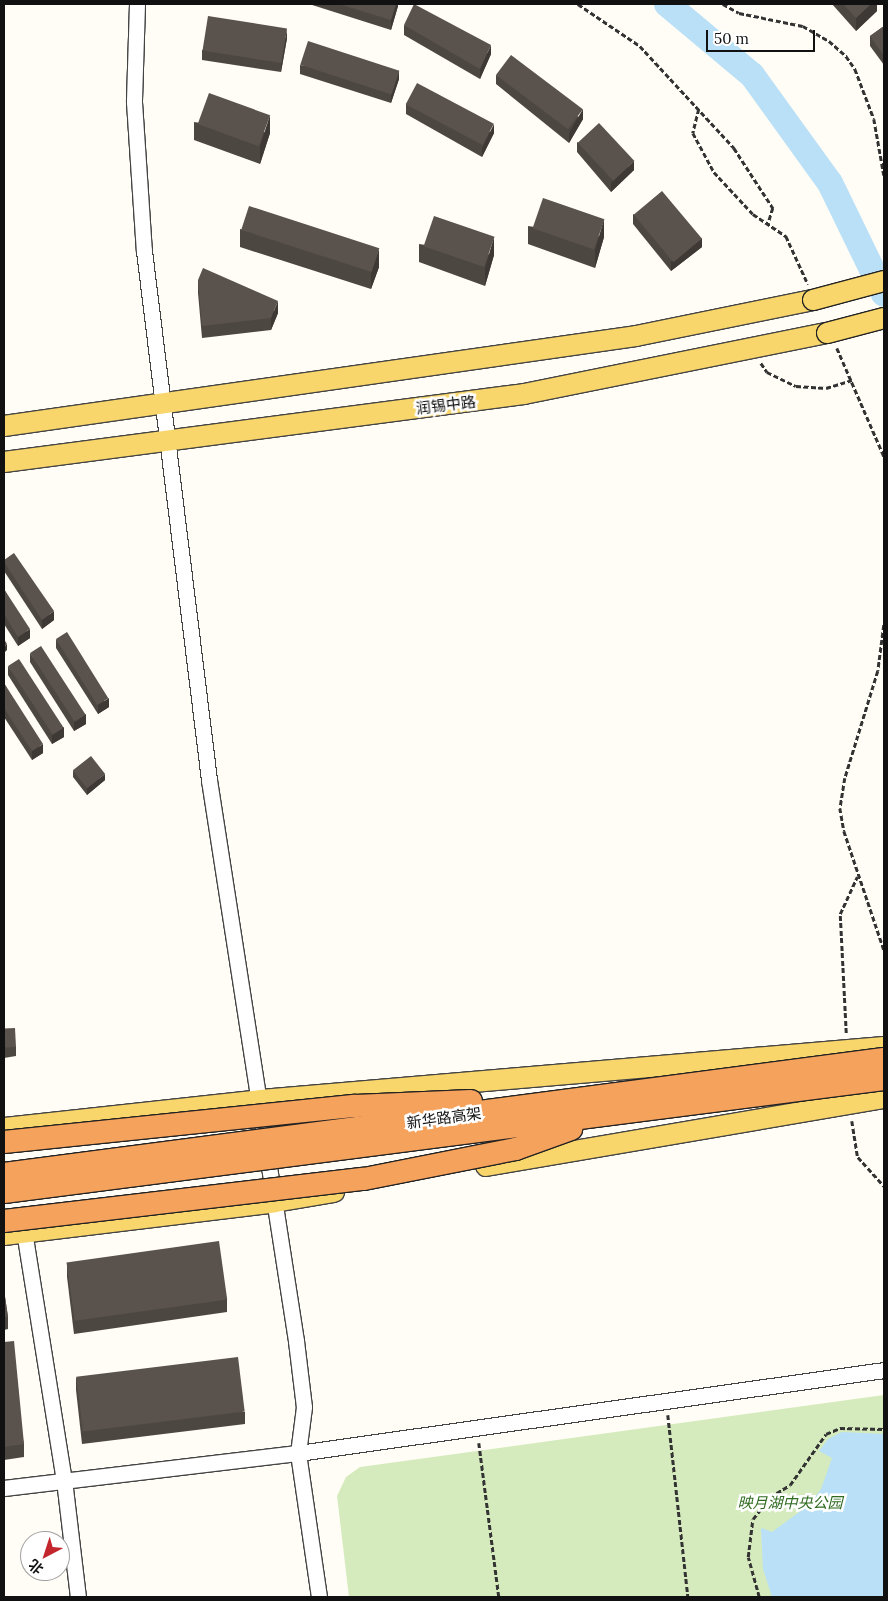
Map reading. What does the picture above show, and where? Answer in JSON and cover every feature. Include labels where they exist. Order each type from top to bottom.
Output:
[{"type":"highway","name":"新华路高架","points":[[4,1192],[612,1105],[884,1051]]},
{"type":"highway","name":"新华路高架","points":[[4,1174],[612,1105],[884,1080]]},
{"type":"highway","points":[[4,1142],[355,1106],[612,1105]]},
{"type":"highway","points":[[4,1221],[364,1179],[516,1149],[612,1105]]},
{"type":"main road","points":[[4,426],[636,336],[812,295],[884,281]]},
{"type":"main road","name":"润锡中路","points":[[4,462],[524,394],[752,348],[831,338],[884,318]]},
{"type":"main road","points":[[4,1128],[260,1100],[847,1050],[884,1051]]},
{"type":"main road","points":[[4,1235],[24,1231],[275,1202],[850,1102],[884,1098]]},
{"type":"street","points":[[136,4],[134,102],[144,251],[209,780],[260,1100],[304,1407],[298,1453],[319,1597]]},
{"type":"street","points":[[24,1231],[64,1480],[78,1597]]},
{"type":"street","points":[[4,1488],[298,1453],[884,1370]]},
{"type":"path","points":[[578,4],[640,46],[734,148],[773,208],[768,224]]},
{"type":"path","points":[[723,4],[739,13],[803,26],[830,41],[846,56],[858,76],[874,119],[884,175]]},
{"type":"path","points":[[699,109],[694,133],[714,172],[753,214],[786,236],[812,295]]},
{"type":"path","points":[[831,338],[852,380],[884,456]]},
{"type":"path","points":[[752,348],[766,372],[796,386],[826,388],[852,380]]},
{"type":"path","points":[[884,625],[878,671],[845,778],[840,808],[858,876],[884,950]]},
{"type":"path","points":[[847,1050],[840,914],[858,876]]},
{"type":"path","points":[[850,1102],[858,1157],[884,1186]]},
{"type":"path","points":[[666,1401],[688,1597]]},
{"type":"path","points":[[477,1428],[499,1597]]},
{"type":"path","points":[[758,1597],[748,1556],[753,1519],[770,1497],[790,1485],[826,1434],[840,1428],[884,1429]]},
{"type":"green space","name":"映月湖中央公园","points":[[884,1395],[884,1597],[349,1597],[337,1496],[346,1477],[360,1467]]},
{"type":"water","points":[[842,1432],[884,1434],[884,1597],[772,1597],[763,1569],[761,1528],[772,1532],[809,1505],[821,1489],[832,1458],[819,1451],[828,1439]]},
{"type":"building","points":[[339,4],[396,4],[391,20]]},
{"type":"building","points":[[414,4],[491,45],[480,69],[404,25]]},
{"type":"building","points":[[843,4],[871,4],[856,18]]},
{"type":"building","points":[[208,16],[287,29],[282,63],[203,51]]},
{"type":"building","points":[[884,26],[884,56],[870,36]]},
{"type":"building","points":[[308,41],[399,71],[392,94],[300,65]]},
{"type":"building","points":[[511,55],[583,109],[568,129],[496,75]]},
{"type":"building","points":[[417,83],[494,124],[483,145],[406,104]]},
{"type":"building","points":[[209,93],[270,115],[259,146],[198,124]]},
{"type":"building","points":[[599,123],[634,161],[613,181],[578,143]]},
{"type":"building","points":[[662,191],[702,238],[674,262],[634,215]]},
{"type":"building","points":[[543,198],[604,219],[594,249],[533,228]]},
{"type":"building","points":[[249,206],[379,248],[372,272],[241,230]]},
{"type":"building","points":[[434,216],[495,237],[484,267],[424,246]]},
{"type":"building","points":[[203,268],[278,301],[271,318],[202,326],[198,280]]},
{"type":"building","points":[[14,553],[54,611],[42,620],[4,562]]},
{"type":"building","points":[[4,589],[30,629],[18,637],[4,614]]},
{"type":"building","points":[[67,632],[108,698],[97,705],[56,639]]},
{"type":"building","points":[[41,646],[86,715],[75,722],[30,653]]},
{"type":"building","points":[[19,659],[64,728],[53,735],[8,666]]},
{"type":"building","points":[[4,683],[43,744],[32,751],[4,708]]},
{"type":"building","points":[[91,756],[105,774],[87,788],[73,770]]},
{"type":"building","points":[[15,1028],[16,1047],[5,1048],[4,1029]]},
{"type":"building","points":[[219,1241],[227,1299],[75,1321],[66,1262]]},
{"type":"building","points":[[4,1290],[8,1317],[4,1317]]},
{"type":"building","points":[[14,1341],[24,1444],[4,1447],[4,1342]]},
{"type":"building","points":[[238,1357],[245,1412],[83,1431],[76,1377]]},
{"type":"waterway","points":[[667,4],[752,75],[830,183],[884,294]]}]
